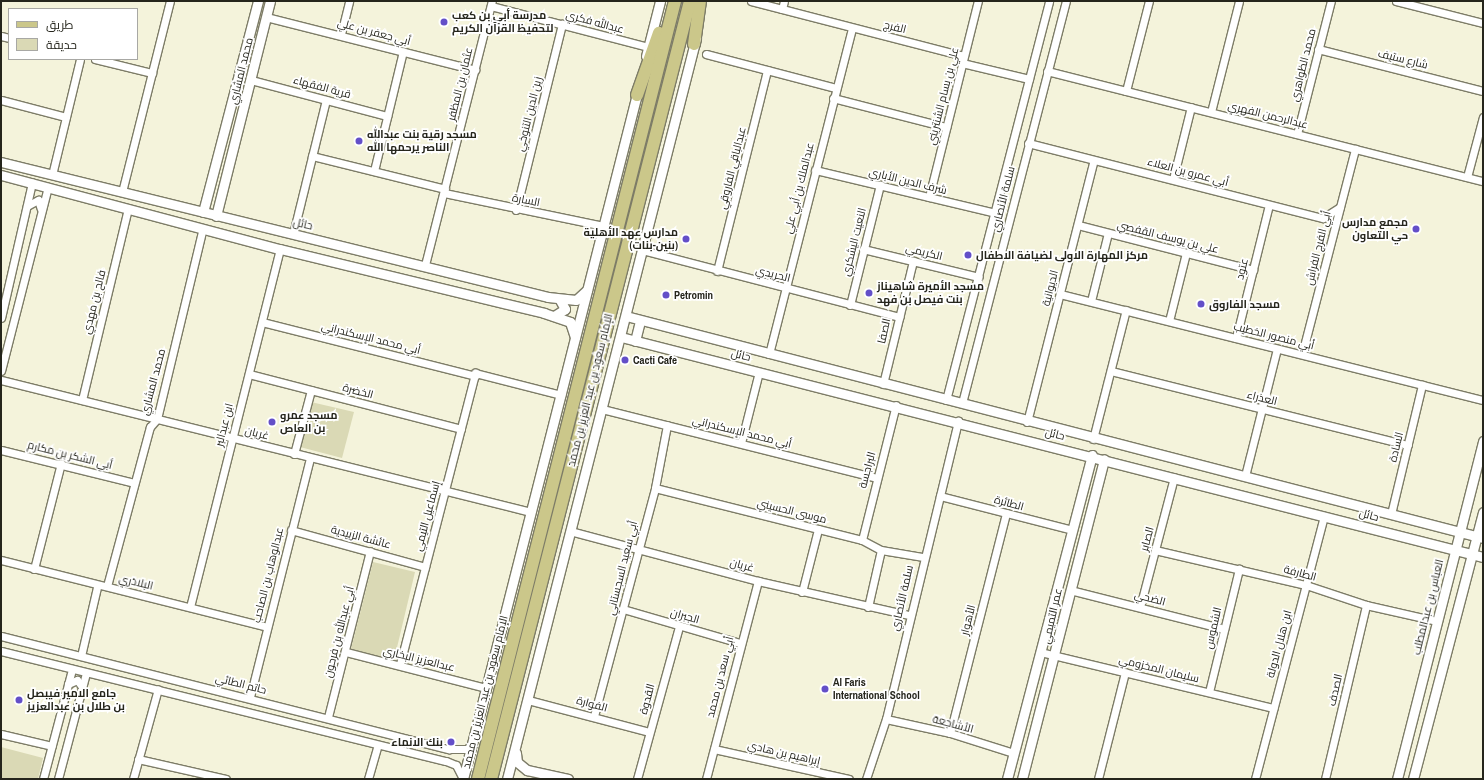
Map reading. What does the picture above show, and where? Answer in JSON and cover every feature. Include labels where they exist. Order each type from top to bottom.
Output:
[{"type":"main road","points":[[637,96],[648,72],[668,1]]},
{"type":"main road","name":"الإمام سعود بن عبد العزيز بن محمد","points":[[478,779],[675,1]]},
{"type":"main road","name":"الإمام سعود بن عبد العزيز بن محمد","points":[[491,779],[690,1]]},
{"type":"main road","points":[[694,44],[700,1]]},
{"type":"street","points":[[122,192],[170,1]]},
{"type":"street","name":"محمد المشاري","points":[[203,212],[258,1]]},
{"type":"street","name":"محمد المشاري","points":[[216,216],[270,1]]},
{"type":"street","points":[[341,34],[350,1]]},
{"type":"street","name":"الإمام سعود بن عبد العزيز بن محمد","points":[[463,779],[591,283],[660,1]]},
{"type":"street","name":"الإمام سعود بن عبد العزيز بن محمد","points":[[507,779],[621,337],[705,1]]},
{"type":"street","name":"الفرج","points":[[751,1],[960,55],[962,62],[1029,79]]},
{"type":"street","points":[[782,9],[784,1]]},
{"type":"street","name":"علي بن بسام الشنتريني","points":[[929,197],[978,1]]},
{"type":"street","name":"سلمة الأنصاري","points":[[946,400],[1050,1]]},
{"type":"street","name":"سلمة الأنصاري","points":[[962,404],[1028,143],[1066,1]]},
{"type":"street","points":[[1126,91],[1149,1]]},
{"type":"street","points":[[1211,112],[1239,1]]},
{"type":"street","name":"محمد الظواهري","points":[[1297,134],[1331,1]]},
{"type":"street","points":[[1399,1],[1483,23]]},
{"type":"street","name":"عبدالله فكري","points":[[492,3],[562,24],[648,47]]},
{"type":"street","name":"عثمان بن المظفر","points":[[425,265],[492,3]]},
{"type":"street","points":[[254,14],[266,17]]},
{"type":"street","name":"أبي جعفر بن علي","points":[[266,17],[341,34],[475,70]]},
{"type":"street","name":"زين الدين التنوخي","points":[[516,210],[562,24]]},
{"type":"street","name":"عبدالملك بن أبي علي","points":[[769,354],[852,28]]},
{"type":"street","name":"شارع ستيف","points":[[1318,49],[1483,91]]},
{"type":"street","points":[[374,171],[403,51]]},
{"type":"street","points":[[706,54],[836,88]]},
{"type":"street","points":[[52,175],[80,60]]},
{"type":"street","points":[[99,60],[152,73]]},
{"type":"street","name":"عبدالباقي الفاروقي","points":[[717,271],[767,70]]},
{"type":"street","name":"عبدالرحمن الفهري","points":[[1047,71],[1483,181]]},
{"type":"street","name":"قرية الفقهاء","points":[[251,80],[387,116]]},
{"type":"street","points":[[833,98],[946,127]]},
{"type":"street","points":[[1,100],[66,117]]},
{"type":"street","points":[[293,234],[326,100]]},
{"type":"street","points":[[1173,179],[1190,107]]},
{"type":"street","points":[[1468,177],[1483,117]]},
{"type":"street","name":"أبي عمرو بن العلاء","points":[[1028,143],[1322,218],[1340,207]]},
{"type":"street","name":"أبي الفرج الفراش","points":[[1302,354],[1355,148]]},
{"type":"street","name":"السارة","points":[[312,156],[374,171],[516,210],[604,226]]},
{"type":"street","name":"الديوانية","points":[[1027,422],[1094,160]]},
{"type":"street","name":"حائل","points":[[1,162],[216,216],[425,265],[560,300],[576,300],[584,296],[591,283]]},
{"type":"street","name":"شرف الدين الأباري","points":[[815,170],[995,213]]},
{"type":"street","points":[[1,175],[280,249],[554,316],[570,322],[576,341]]},
{"type":"street","points":[[1,315],[32,183]]},
{"type":"street","name":"النعيت اليشكري","points":[[850,305],[863,248],[880,185]]},
{"type":"street","points":[[1,371],[48,187]]},
{"type":"street","points":[[208,193],[213,204],[222,195]]},
{"type":"street","points":[[27,206],[38,200],[42,211]]},
{"type":"street","points":[[163,217],[166,203]]},
{"type":"street","name":"عتود","points":[[1236,338],[1270,205]]},
{"type":"street","name":"فالح بن مهدي","points":[[82,400],[128,208]]},
{"type":"street","name":"علي بن يوسف القفصي","points":[[1078,225],[1253,270]]},
{"type":"street","name":"محمد المشاري","points":[[107,586],[150,427],[157,419],[203,228]]},
{"type":"street","points":[[1091,301],[1108,233]]},
{"type":"street","name":"الكريمي","points":[[863,248],[979,277]]},
{"type":"street","name":"ابن عبدالبر","points":[[190,608],[280,249]]},
{"type":"street","name":"الحريدي","points":[[642,250],[785,289],[899,317]]},
{"type":"street","points":[[1169,321],[1186,253]]},
{"type":"street","name":"الصفا","points":[[883,384],[913,261]]},
{"type":"street","name":"أبي منصور الخطيب","points":[[1060,294],[1483,400]]},
{"type":"street","points":[[554,316],[565,309],[560,300]]},
{"type":"street","points":[[1093,439],[1126,310]]},
{"type":"street","name":"حائل","points":[[626,316],[640,321],[1027,422],[1480,537]]},
{"type":"street","points":[[635,341],[640,321]]},
{"type":"street","name":"أبي محمد الإسكندراني","points":[[262,322],[561,395]]},
{"type":"street","name":"حائل","points":[[621,337],[1092,455],[1483,557]]},
{"type":"street","points":[[1244,476],[1277,348]]},
{"type":"street","name":"العذراء","points":[[1111,371],[1408,445]]},
{"type":"street","points":[[741,443],[759,372]]},
{"type":"street","name":"الخضرة","points":[[249,374],[461,429]]},
{"type":"street","name":"إسماعيل التيمي","points":[[400,664],[475,375]]},
{"type":"street","name":"غريان","points":[[1,380],[445,492],[531,512]]},
{"type":"street","name":"السادة","points":[[1391,514],[1422,385]]},
{"type":"street","points":[[294,454],[311,390]]},
{"type":"street","name":"البراجسة","points":[[862,540],[876,478],[896,405]]},
{"type":"street","name":"أبي محمد الإسكندراني","points":[[602,409],[876,478]]},
{"type":"street","name":"سلمة الأنصاري","points":[[866,779],[886,719],[923,557],[940,496],[958,421]]},
{"type":"street","name":"أبي سعيد السجستاني","points":[[594,716],[623,609],[637,549],[655,488],[667,425]]},
{"type":"street","name":"العباس بن عبدالمطلب","points":[[1397,779],[1483,441]]},
{"type":"street","name":"أبي الشكر بن مكارم","points":[[1,450],[61,463],[134,483]]},
{"type":"street","points":[[1007,779],[1092,455]]},
{"type":"street","name":"عبدالوهاب بن الصاحب","points":[[250,697],[290,530],[310,458]]},
{"type":"street","name":"عمر التميمي","points":[[1022,779],[1104,459]]},
{"type":"street","points":[[34,569],[61,463]]},
{"type":"street","name":"الصابر","points":[[1140,607],[1174,477]]},
{"type":"street","name":"موسى الحسيني","points":[[655,488],[862,540],[881,550],[923,557]]},
{"type":"street","name":"الطائرة","points":[[940,496],[1072,530]]},
{"type":"street","points":[[1413,779],[1471,554],[1480,537],[1483,512]]},
{"type":"street","name":"الأهوار","points":[[950,733],[1006,513]]},
{"type":"street","name":"ابن هلال الدولة","points":[[1256,779],[1273,708],[1324,516]]},
{"type":"street","points":[[802,592],[818,529]]},
{"type":"street","name":"عائشة الزبيدية","points":[[290,530],[425,567]]},
{"type":"street","name":"غريان","points":[[570,531],[802,592],[909,615]]},
{"type":"street","points":[[868,607],[881,550]]},
{"type":"street","name":"الطارفة","points":[[1156,550],[1306,585],[1366,605],[1437,621]]},
{"type":"street","name":"أبي عبدالله بن فرحون","points":[[328,717],[346,652],[370,551]]},
{"type":"street","name":"البلاذري","points":[[1,560],[97,587],[107,586],[266,627]]},
{"type":"street","name":"الشموس","points":[[1210,692],[1239,569]]},
{"type":"street","name":"أبي سعد بن محمد","points":[[706,779],[740,643],[758,581]]},
{"type":"street","points":[[81,656],[97,587]]},
{"type":"street","name":"الضحي","points":[[1070,590],[1224,629]]},
{"type":"street","name":"الصدف","points":[[1325,779],[1366,605]]},
{"type":"street","name":"الجبران","points":[[623,609],[740,643]]},
{"type":"street","name":"القدوة","points":[[637,779],[678,626]]},
{"type":"street","name":"حاتم الطائي","points":[[1,636],[250,697],[449,749],[466,749],[473,742]]},
{"type":"street","points":[[1,651],[446,761],[456,765],[463,779]]},
{"type":"street","name":"عبدالعزيز البخاري","points":[[346,652],[400,664],[486,688]]},
{"type":"street","name":"سليمان المخزومي","points":[[1040,652],[1273,708]]},
{"type":"street","points":[[43,779],[72,669]]},
{"type":"street","points":[[1098,779],[1125,672]]},
{"type":"street","points":[[58,779],[86,673]]},
{"type":"street","points":[[68,684],[77,680],[82,687]]},
{"type":"street","points":[[133,779],[158,689]]},
{"type":"street","name":"الفوارة","points":[[528,700],[594,716],[649,732]]},
{"type":"street","name":"الأشاجعة","points":[[886,719],[950,733],[1014,753]]},
{"type":"street","points":[[1,734],[52,746]]},
{"type":"street","points":[[368,779],[378,745]]},
{"type":"street","points":[[515,748],[517,762],[527,770],[568,779]]},
{"type":"street","name":"إبراهيم بن هادي","points":[[714,748],[849,779]]},
{"type":"street","points":[[446,761],[451,756],[449,749]]},
{"type":"street","points":[[138,758],[206,777],[226,779]]},
{"type":"green space","points":[[311,402],[354,412],[342,458],[300,447]]},
{"type":"green space","points":[[373,562],[415,572],[394,660],[351,649]]},
{"type":"green space","points":[[1,747],[43,758],[38,779],[1,779]]},
{"type":"place","name":"مدرسة أبي بن كعب لتحفيظ القرآن الكريم","points":[[444,22]]},
{"type":"place","name":"مسجد رقية بنت عبدالله الناصر يرحمها الله","points":[[359,141]]},
{"type":"place","name":"مجمع مدارس حي التعاون","points":[[1416,229]]},
{"type":"place","name":"مدارس عهد الأهلية (بنين-بنات)","points":[[686,239]]},
{"type":"place","name":"مركز المهارة الاولى لضيافة الاطفال","points":[[968,255]]},
{"type":"place","name":"مسجد الأميرة شاهيناز بنت فيصل بن فهد","points":[[869,293]]},
{"type":"place","name":"Petromin","points":[[666,295]]},
{"type":"place","name":"مسجد الفاروق","points":[[1201,304]]},
{"type":"place","name":"Cacti Cafe","points":[[625,360]]},
{"type":"place","name":"مسجد عمرو بن العاص","points":[[272,422]]},
{"type":"place","name":"Al Faris International School","points":[[825,689]]},
{"type":"place","name":"جامع الامير فيبصل بن طلال بن عبدالعزيز","points":[[19,700]]},
{"type":"place","name":"بنك الانماء","points":[[451,742]]}]
